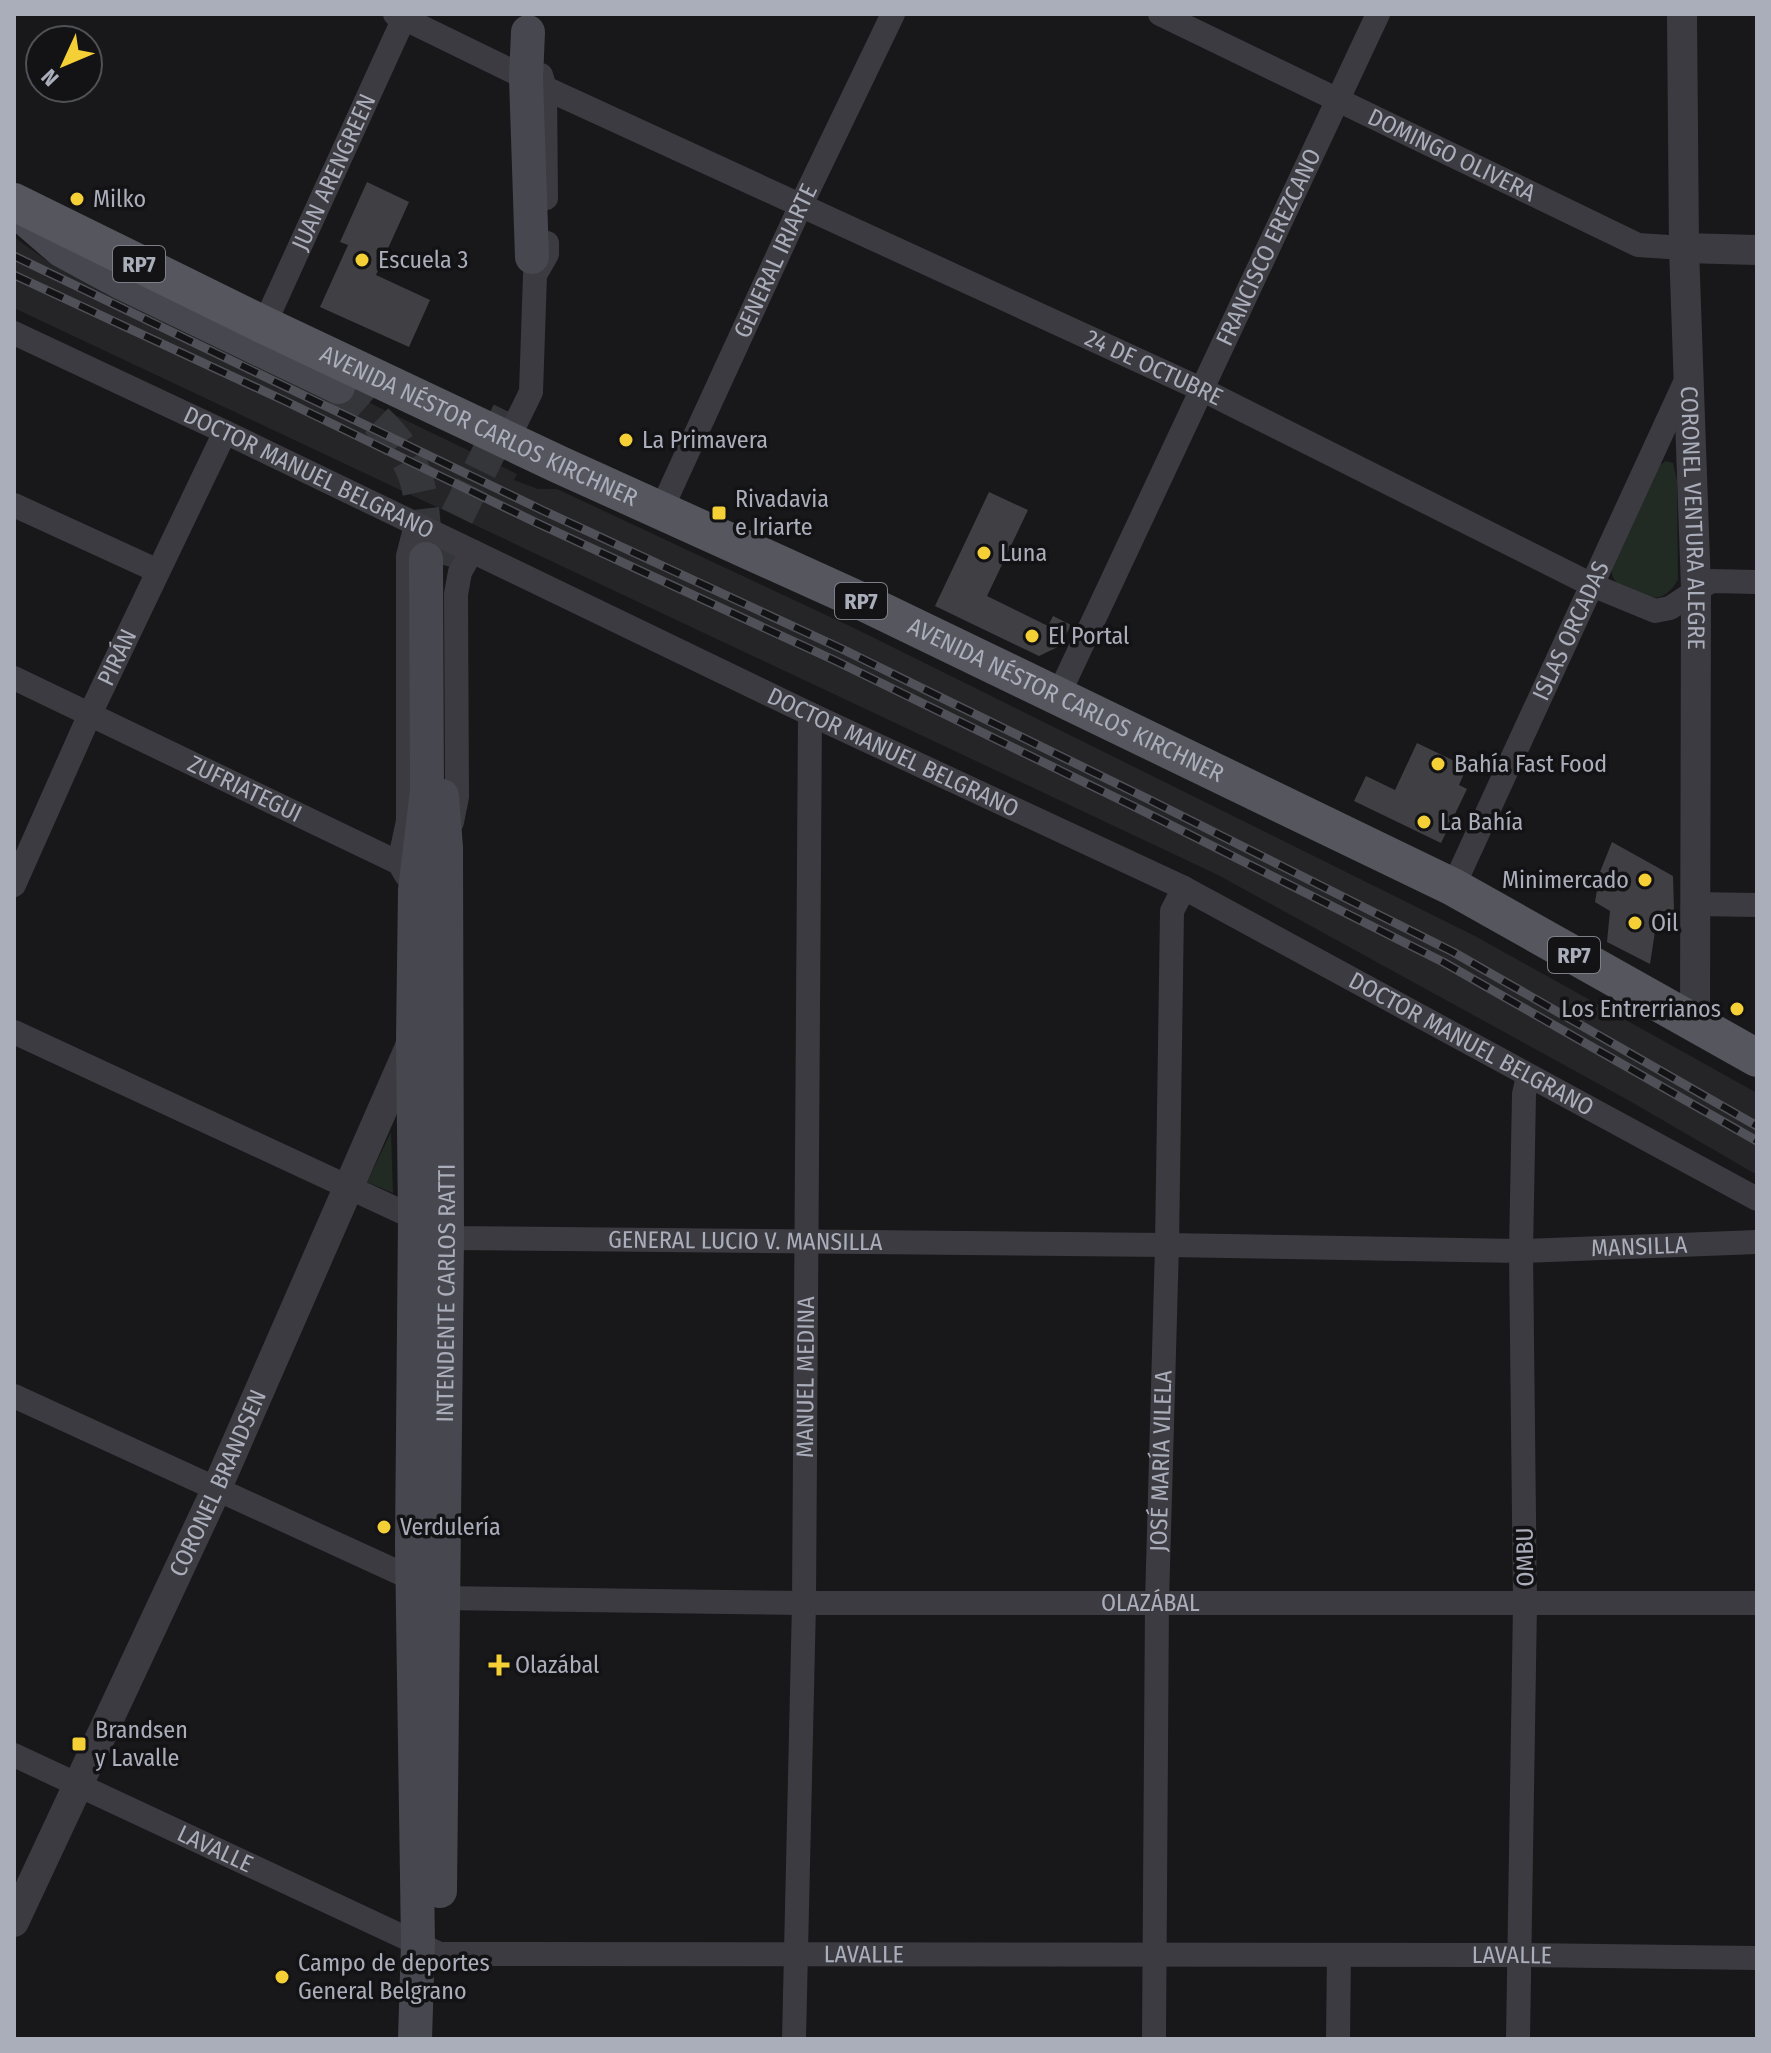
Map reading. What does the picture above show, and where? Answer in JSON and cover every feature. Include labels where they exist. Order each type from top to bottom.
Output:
[{"type":"main road","points":[[528,23],[534,266]]},
{"type":"main road","name":"AVENIDA NÉSTOR CARLOS KIRCHNER","points":[[14,202],[264,325],[865,603],[1453,887],[1757,1058]]},
{"type":"main road","points":[[14,209],[61,250],[122,283],[338,387]]},
{"type":"main road","name":"INTENDENTE CARLOS RATTI","points":[[438,2039],[429,1948],[413,1579],[415,1218],[407,877],[427,791],[447,558]]},
{"type":"main road","name":"INTENDENTE CARLOS RATTI","points":[[415,2039],[429,1948],[442,1598],[447,1238],[446,848],[441,780],[437,601],[447,558]]},
{"type":"street","name":"GENERAL IRIARTE","points":[[661,510],[801,205],[893,14]]},
{"type":"street","name":"DOMINGO OLIVERA","points":[[1160,14],[1638,245],[1757,250]]},
{"type":"street","name":"FRANCISCO EREZCANO","points":[[1057,698],[1378,14]]},
{"type":"street","name":"CORONEL VENTURA ALEGRE","points":[[1682,14],[1684,248],[1696,589],[1695,1022]]},
{"type":"street","name":"24 DE OCTUBRE","points":[[400,16],[528,88],[801,205],[1203,390],[1592,585],[1655,611],[1670,608],[1711,581],[1757,582]]},
{"type":"street","name":"JUAN ARENGREEN","points":[[264,325],[400,16]]},
{"type":"street","points":[[508,439],[531,392],[534,266],[518,257],[528,88]]},
{"type":"street","name":"DOCTOR MANUEL BELGRANO","points":[[14,333],[416,525],[447,558],[810,714],[1184,888],[1757,1199]]},
{"type":"street","name":"ISLAS ORCADAS","points":[[1453,887],[1688,376]]},
{"type":"street","name":"PIRÁN","points":[[14,885],[90,714],[225,432]]},
{"type":"street","points":[[14,505],[158,571]]},
{"type":"street","name":"INTENDENTE CARLOS RATTI","points":[[407,877],[408,556],[416,525]]},
{"type":"street","name":"ZUFRIATEGUI","points":[[14,678],[407,877]]},
{"type":"street","name":"MANUEL MEDINA","points":[[794,2039],[804,1603],[810,714]]},
{"type":"street","name":"JOSÉ MARÍA VILELA","points":[[1154,2039],[1157,1602],[1172,911],[1184,888]]},
{"type":"street","points":[[1695,904],[1757,905]]},
{"type":"street","points":[[14,1032],[415,1218],[447,1238]]},
{"type":"street","name":"CORONEL BRANDSEN","points":[[14,1922],[216,1490],[413,1041]]},
{"type":"street","name":"OMBU","points":[[1518,2039],[1525,1604],[1521,1251],[1524,1094],[1528,1076]]},
{"type":"street","name":"GENERAL LUCIO V. MANSILLA","points":[[447,1238],[1521,1251]]},
{"type":"street","name":"MANSILLA","points":[[1521,1251],[1757,1242]]},
{"type":"street","points":[[14,1396],[413,1579],[442,1598]]},
{"type":"street","name":"OLAZÁBAL","points":[[442,1598],[804,1603],[1757,1603]]},
{"type":"street","name":"LAVALLE","points":[[14,1755],[429,1948],[797,1954],[1757,1958]]},
{"type":"street","points":[[1338,2039],[1339,1955]]},
{"type":"shaded area","points":[[14,237],[46,260],[338,393],[343,390],[517,474],[514,480],[538,489],[557,489],[856,629],[1475,936],[1757,1093],[1757,1175],[1628,1100],[1218,875],[14,308]]},
{"type":"shaded area","points":[[1666,461],[1673,463],[1677,480],[1678,580],[1667,593],[1656,598],[1636,593],[1617,583],[1612,575],[1612,564],[1658,466]]},
{"type":"shaded area","points":[[391,1132],[393,1193],[367,1182]]},
{"type":"building","name":"Escuela 3","points":[[367,182],[409,202],[376,275],[430,300],[409,347],[320,307],[348,245],[340,242]]},
{"type":"building","name":"Luna","points":[[989,492],[1028,510],[987,596],[1048,626],[1053,616],[1071,625],[1060,646],[1039,656],[935,606]]},
{"type":"building","name":"La Bahía","points":[[1417,743],[1467,767],[1459,785],[1467,789],[1441,843],[1354,801],[1366,776],[1395,790]]},
{"type":"building","points":[[1612,842],[1673,876],[1674,910],[1658,912],[1650,964],[1607,942],[1610,911],[1595,902],[1600,872]]},
{"type":"tunnel","points":[[338,387],[388,432],[407,458],[421,498],[426,559]]},
{"type":"tunnel","points":[[443,565],[453,524],[509,412]]},
{"type":"railway","points":[[14,256],[544,511],[842,649],[1150,800],[1453,952],[1757,1126]]},
{"type":"railway","points":[[14,275],[836,661],[1143,811],[1443,962],[1757,1141]]},
{"type":"place","name":"Milko","points":[[77,199]]},
{"type":"place","name":"Escuela 3","points":[[362,260]]},
{"type":"place","name":"La Primavera","points":[[626,440]]},
{"type":"place","name":"Rivadavia e Iriarte","points":[[719,513]]},
{"type":"place","name":"Luna","points":[[984,553]]},
{"type":"place","name":"El Portal","points":[[1032,636]]},
{"type":"place","name":"Bahía Fast Food","points":[[1438,764]]},
{"type":"place","name":"La Bahía","points":[[1424,822]]},
{"type":"place","name":"Minimercado","points":[[1645,880]]},
{"type":"place","name":"Oil","points":[[1635,923]]},
{"type":"place","name":"Los Entrerrianos","points":[[1737,1009]]},
{"type":"place","name":"Verdulería","points":[[384,1527]]},
{"type":"place","name":"Olazábal","points":[[499,1665]]},
{"type":"place","name":"Brandsen y Lavalle","points":[[79,1744]]},
{"type":"place","name":"Campo de deportes General Belgrano","points":[[282,1977]]}]
